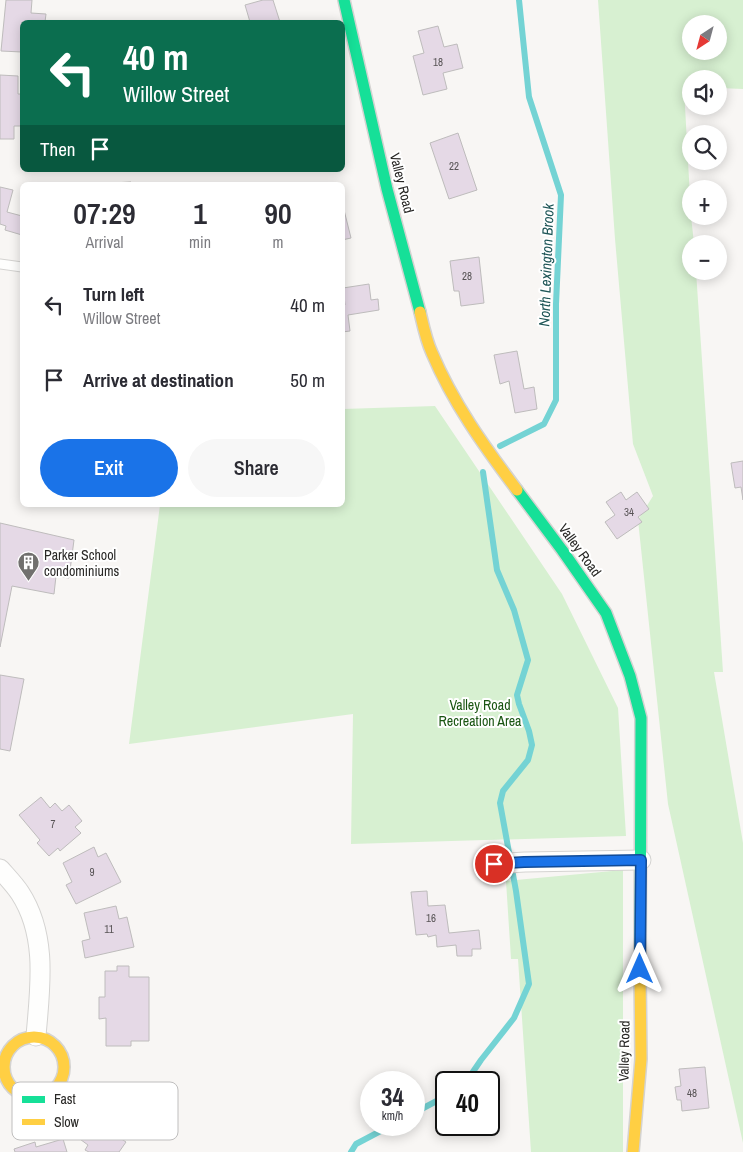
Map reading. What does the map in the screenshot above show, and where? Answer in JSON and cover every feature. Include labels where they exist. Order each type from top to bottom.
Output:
[{"type":"street","name":"Valley Road","points":[[344,0],[387,189],[431,350],[450,392],[471,427],[606,613],[630,676],[641,718],[641,1066],[633,1144],[634,1152]]},
{"type":"street","points":[[494,864],[641,860]]},
{"type":"street","points":[[0,869],[25,902],[38,940],[41,978],[36,1036]]},
{"type":"street","points":[[12,1088],[5,1077],[4,1064],[8,1051],[17,1041],[36,1036],[50,1040],[60,1050],[64,1063],[60,1082]]},
{"type":"lane","points":[[0,264],[20,267]]},
{"type":"green space","points":[[598,0],[743,0],[743,89],[727,88],[727,70],[682,70],[682,115],[685,115],[686,125],[682,125],[682,170],[688,170],[689,180],[682,180],[682,225],[692,225],[693,235],[682,235],[682,280],[697,280],[723,672],[714,672],[743,843],[743,1143],[668,804],[638,520],[653,496],[633,444],[615,239]]},
{"type":"green space","name":"Valley Road Recreation Area","points":[[435,406],[562,594],[618,708],[626,836],[351,844],[353,714],[129,744],[160,507],[345,507],[345,409]]},
{"type":"green space","points":[[623,870],[623,1152],[531,1152],[518,959],[511,959],[506,881]]},
{"type":"building","points":[[6,0],[32,0],[31,13],[46,14],[45,20],[20,20],[20,52],[1,51]]},
{"type":"building","points":[[263,0],[273,0],[279,20],[249,20],[245,5]]},
{"type":"building","points":[[438,26],[444,47],[457,44],[463,68],[443,73],[447,89],[423,95],[413,56],[424,53],[418,31]]},
{"type":"building","points":[[0,75],[18,76],[20,126],[14,126],[14,139],[0,139]]},
{"type":"building","points":[[458,133],[477,190],[449,199],[430,143]]},
{"type":"building","points":[[0,187],[13,190],[7,212],[20,215],[20,234],[5,230],[6,226],[0,224]]},
{"type":"building","points":[[345,214],[351,238],[345,239]]},
{"type":"building","points":[[479,257],[484,303],[461,306],[459,291],[454,291],[450,261]]},
{"type":"building","points":[[369,284],[371,300],[378,299],[379,310],[348,315],[350,331],[345,332],[345,305],[345,288]]},
{"type":"building","points":[[517,351],[524,389],[534,387],[537,409],[515,413],[509,381],[500,384],[494,355]]},
{"type":"building","points":[[743,461],[743,500],[741,487],[735,488],[731,463]]},
{"type":"building","points":[[621,492],[626,500],[637,492],[649,509],[638,517],[642,522],[617,539],[605,522],[615,515],[606,502]]},
{"type":"building","name":"Parker School condominiums","points":[[0,523],[74,540],[69,578],[56,576],[54,594],[12,586],[0,647]]},
{"type":"building","points":[[0,675],[24,679],[10,751],[0,749]]},
{"type":"building","points":[[41,797],[50,808],[55,803],[62,811],[69,805],[82,821],[75,827],[81,833],[60,851],[58,848],[49,856],[37,843],[40,840],[19,815]]},
{"type":"building","points":[[94,847],[98,857],[106,853],[121,882],[76,904],[66,885],[72,882],[63,863]]},
{"type":"building","points":[[427,891],[428,906],[445,905],[449,933],[479,930],[481,949],[472,949],[472,956],[457,956],[456,945],[437,947],[436,935],[428,937],[427,934],[416,935],[411,892]]},
{"type":"building","points":[[116,906],[119,919],[127,917],[134,947],[85,958],[82,941],[90,939],[84,913]]},
{"type":"building","points":[[117,966],[129,966],[129,977],[149,977],[149,1041],[131,1041],[131,1046],[106,1046],[106,1018],[99,1019],[99,997],[105,997],[105,971],[117,971]]},
{"type":"building","points":[[705,1067],[709,1108],[682,1111],[681,1100],[677,1100],[675,1087],[681,1086],[679,1069]]},
{"type":"building","points":[[63,1140],[67,1152],[15,1152],[14,1149],[35,1142],[36,1147]]},
{"type":"building","points":[[81,1140],[123,1140],[126,1142],[119,1152],[89,1152],[85,1150],[88,1145]]},
{"type":"waterway","name":"North Lexington Brook","points":[[500,446],[544,424],[556,400],[556,304],[561,195],[529,97],[519,0]]},
{"type":"waterway","name":"North Lexington Brook","points":[[474,1071],[514,1018],[529,984],[516,891],[500,803],[503,791],[528,760],[532,745],[517,695],[528,660],[514,610],[497,570],[483,472]]},
{"type":"waterway","name":"North Lexington Brook","points":[[425,1107],[435,1102]]},
{"type":"waterway","name":"North Lexington Brook","points":[[351,1152],[356,1144],[371,1136]]},
{"type":"traffic: fast","points":[[344,0],[387,189],[420,312]]},
{"type":"traffic: fast","points":[[517,490],[606,613],[630,676],[641,718],[640,974]]},
{"type":"traffic: slow","points":[[420,312],[430,348],[449,389],[481,440],[517,490]]},
{"type":"traffic: slow","points":[[633,1152],[641,1059],[640,974]]},
{"type":"traffic: slow","points":[[12,1087],[4,1073],[4,1061],[9,1050],[22,1039],[40,1037],[51,1042],[62,1055],[64,1067]]},
{"type":"traffic: slow","points":[[60,1082],[64,1067]]},
{"type":"place","name":"Parker School condominiums","points":[[28,582]]},
{"type":"route","points":[[494,864],[641,860],[640,969]]}]
